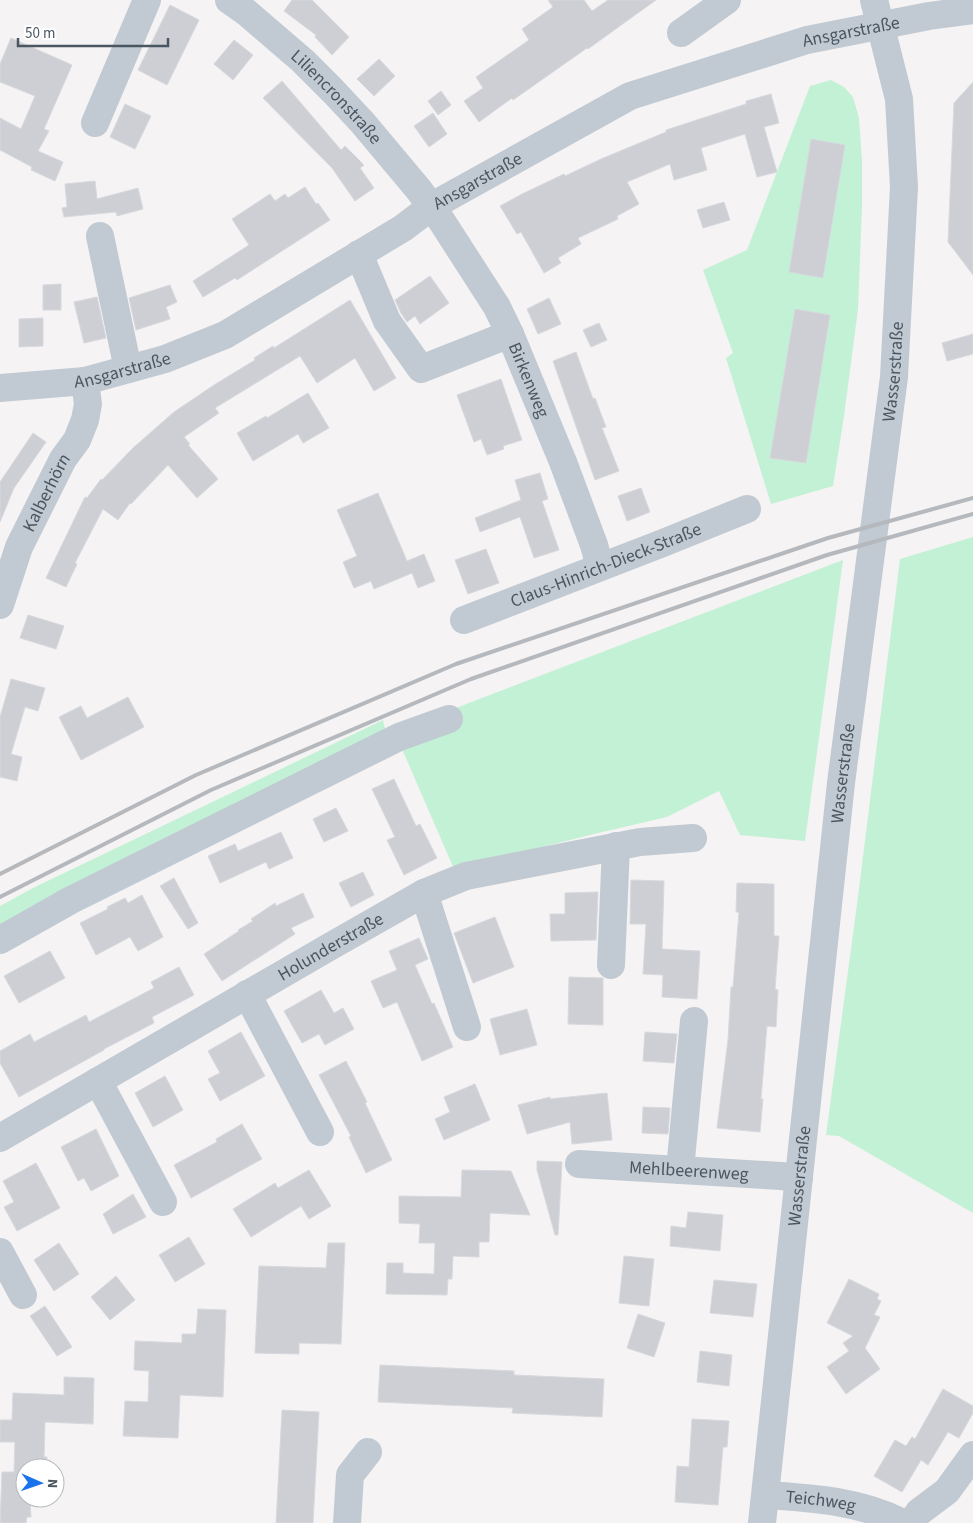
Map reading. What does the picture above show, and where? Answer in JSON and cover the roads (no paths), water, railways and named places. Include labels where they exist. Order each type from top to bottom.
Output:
[{"type":"street","points":[[95,123],[147,0]]},
{"type":"street","name":"Liliencronstraße","points":[[229,0],[246,12],[303,61],[327,85],[362,122],[432,206]]},
{"type":"street","points":[[681,32],[728,0]]},
{"type":"street","name":"Ansgarstraße","points":[[0,388],[85,381],[165,359],[225,335],[403,228],[432,206],[630,96],[807,40],[877,13],[945,13],[973,10]]},
{"type":"street","name":"Wasserstraße","points":[[762,1523],[841,783],[894,376],[904,187],[899,99],[877,13]]},
{"type":"street","name":"Birkenweg","points":[[432,206],[497,307],[510,334],[563,462],[594,545],[600,567]]},
{"type":"street","points":[[100,236],[128,369]]},
{"type":"street","points":[[359,254],[387,321],[421,369],[510,334]]},
{"type":"street","name":"Kalberhörn","points":[[0,605],[19,547],[63,459],[77,440],[85,420],[88,404],[85,381]]},
{"type":"street","name":"Claus-Hinrich-Dieck-Straße","points":[[464,620],[747,509]]},
{"type":"street","points":[[0,940],[80,896],[399,738],[449,719]]},
{"type":"street","name":"Holunderstraße","points":[[0,1138],[424,893],[466,876],[616,846],[693,838]]},
{"type":"street","points":[[611,965],[616,846]]},
{"type":"street","points":[[424,893],[467,1027]]},
{"type":"street","points":[[247,994],[320,1132]]},
{"type":"street","points":[[680,1170],[694,1021]]},
{"type":"street","points":[[98,1081],[163,1202]]},
{"type":"street","name":"Mehlbeerenweg","points":[[579,1164],[799,1178]]},
{"type":"street","points":[[0,1252],[23,1295]]},
{"type":"street","points":[[347,1523],[350,1475],[368,1452]]},
{"type":"street","points":[[911,1523],[919,1512],[947,1491],[973,1455]]},
{"type":"street","name":"Teichweg","points":[[766,1494],[846,1503],[873,1510],[903,1523]]},
{"type":"railway","points":[[0,874],[196,775],[456,664],[828,538],[973,498]]},
{"type":"railway","points":[[0,897],[211,790],[471,679],[827,555],[973,514]]}]
